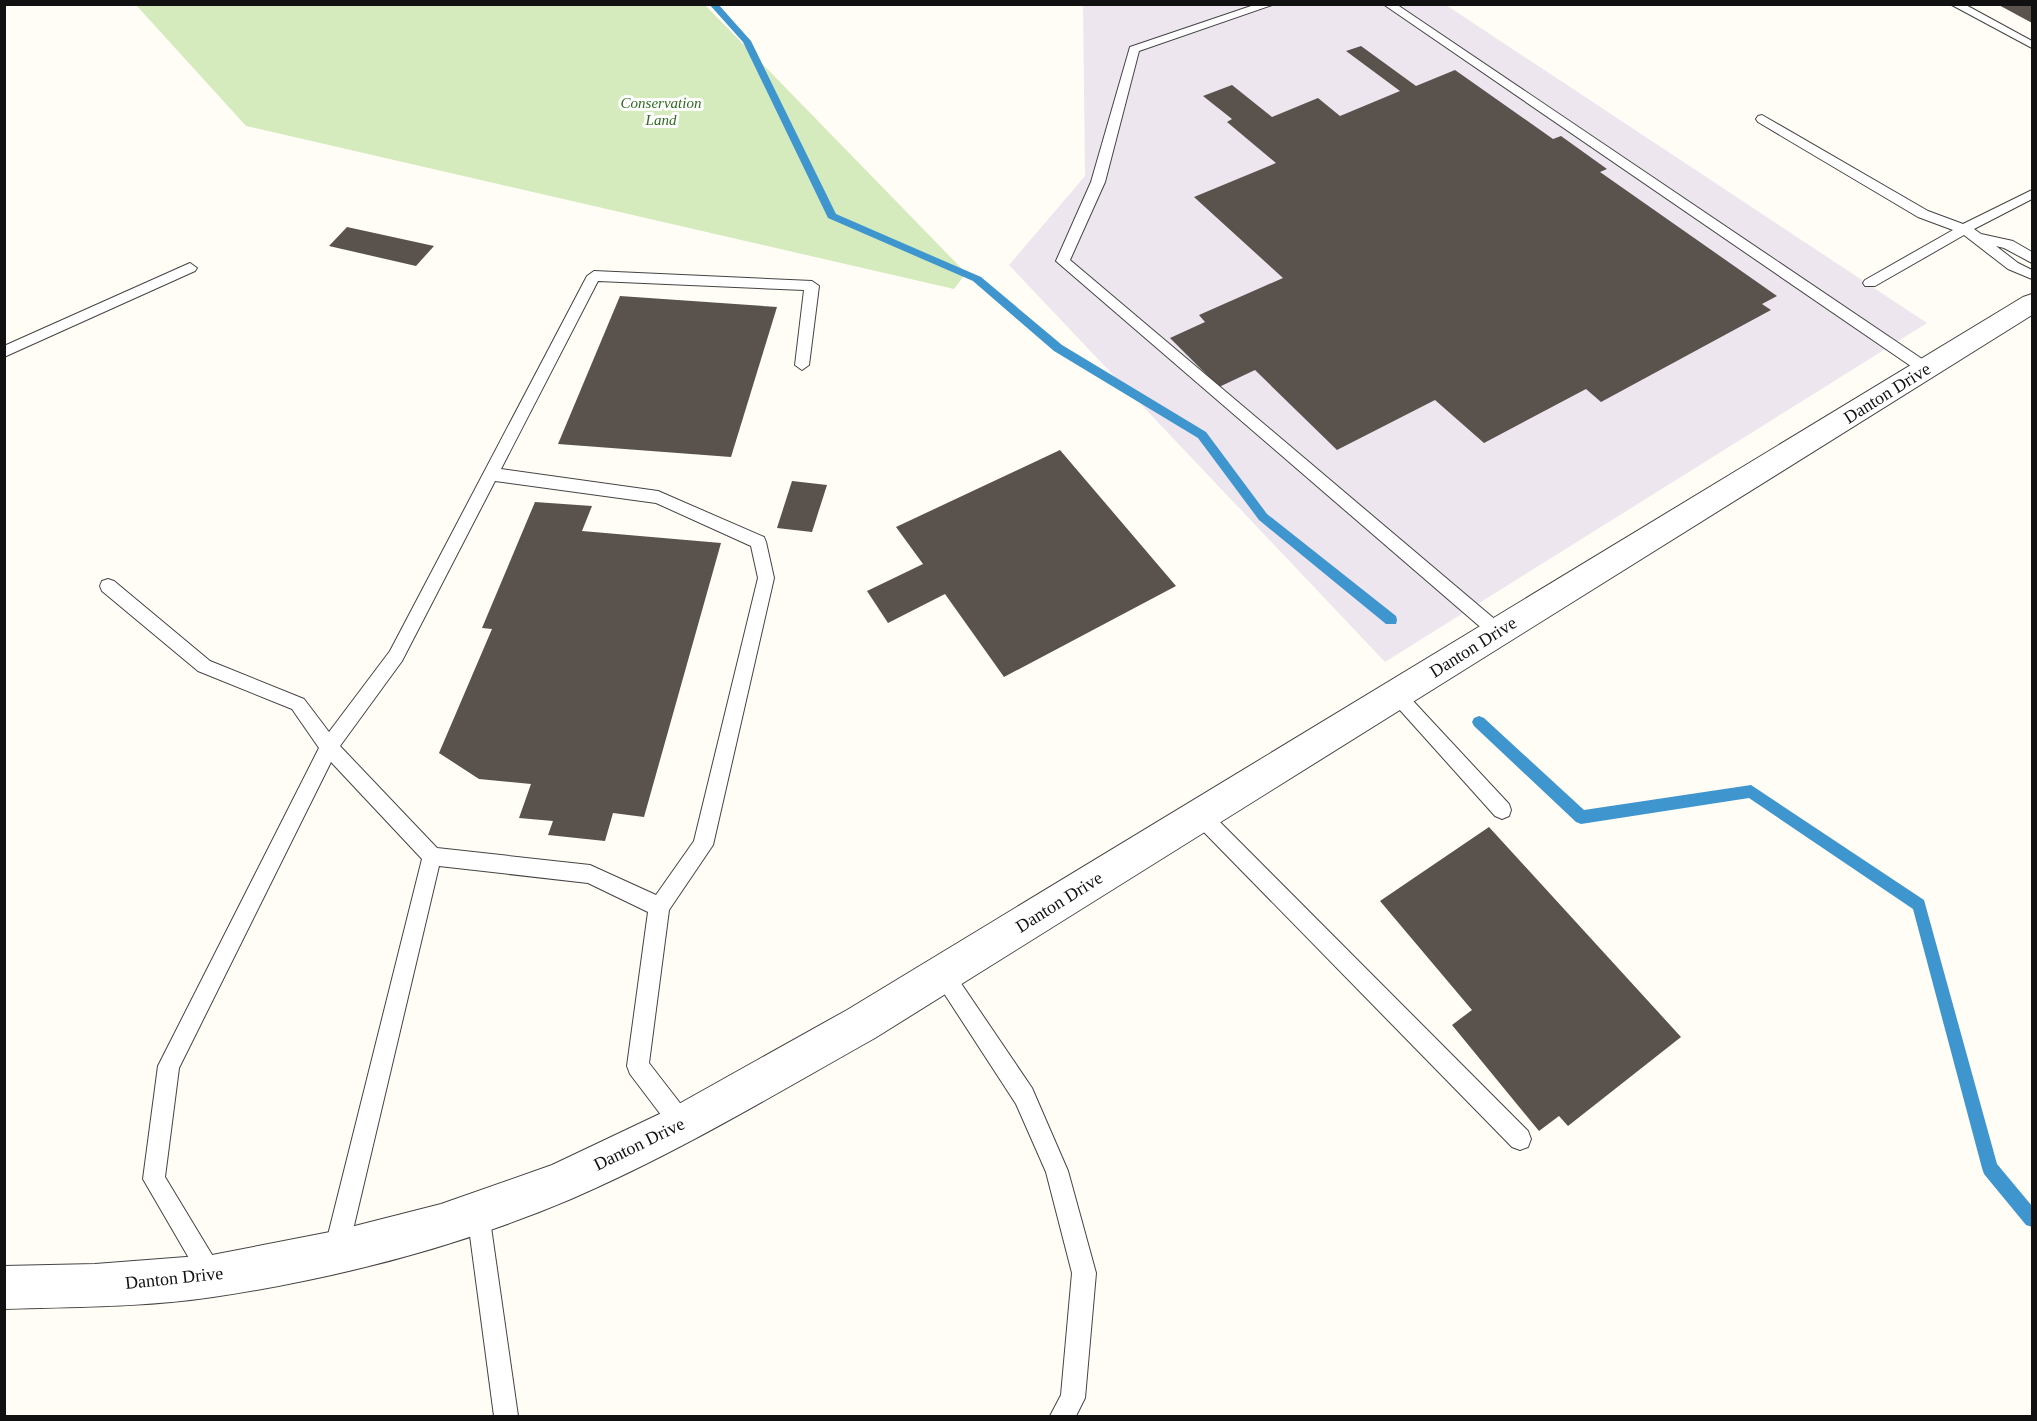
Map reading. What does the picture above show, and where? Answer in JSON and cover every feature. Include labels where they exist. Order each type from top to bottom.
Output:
[{"type":"street","name":"Danton Drive","points":[[5,1288],[95,1285],[212,1276],[335,1252],[441,1225],[478,1213],[559,1183],[682,1124],[861,1024],[2032,303]]},
{"type":"lane","points":[[1270,4],[1134,49],[1098,182],[1063,261],[1498,632]]},
{"type":"lane","points":[[1388,4],[1926,369]]},
{"type":"lane","points":[[1955,4],[2032,45]]},
{"type":"lane","points":[[1762,119],[1923,214],[1964,229],[1979,238],[1994,254],[2023,272],[2032,274]]},
{"type":"lane","points":[[1870,283],[1964,229],[2032,194]]},
{"type":"lane","points":[[1979,238],[2008,244],[2032,258]]},
{"type":"lane","points":[[4,352],[190,268]]},
{"type":"lane","points":[[212,1276],[154,1179],[169,1066],[329,747],[396,656],[594,276],[812,286],[802,365]]},
{"type":"lane","points":[[491,474],[658,497],[758,542],[766,578],[703,845],[659,907],[638,1066],[682,1124]]},
{"type":"lane","points":[[108,586],[204,666],[298,704],[329,747],[432,856],[590,874],[659,907]]},
{"type":"lane","points":[[1396,694],[1502,810]]},
{"type":"lane","points":[[1200,815],[1520,1139]]},
{"type":"lane","points":[[335,1252],[432,856]]},
{"type":"lane","points":[[942,974],[1024,1096],[1057,1171],[1084,1273],[1073,1398],[1062,1416]]},
{"type":"lane","points":[[478,1213],[506,1416]]},
{"type":"shaded area","points":[[1083,5],[1446,5],[1927,323],[1385,662],[1009,265],[1085,176]]},
{"type":"green space","name":"Conservation Land","points":[[136,5],[705,5],[966,273],[954,289],[246,126]]},
{"type":"building","points":[[1997,4],[2032,4],[2032,23]]},
{"type":"building","points":[[1361,46],[1416,86],[1455,70],[1553,139],[1561,136],[1607,169],[1600,172],[1777,296],[1762,304],[1771,310],[1601,402],[1586,389],[1484,443],[1435,400],[1337,450],[1255,370],[1219,387],[1170,338],[1205,322],[1199,315],[1283,278],[1194,197],[1276,163],[1227,122],[1232,119],[1203,96],[1232,85],[1272,117],[1318,98],[1340,116],[1400,91],[1346,51]]},
{"type":"building","points":[[347,227],[434,246],[416,266],[329,246]]},
{"type":"building","points":[[620,296],[777,307],[731,457],[558,444]]},
{"type":"building","points":[[1060,450],[1176,586],[1004,677],[945,594],[888,623],[867,591],[923,564],[896,527]]},
{"type":"building","points":[[792,481],[827,485],[812,532],[777,528]]},
{"type":"building","points":[[535,502],[592,506],[582,531],[721,543],[644,817],[613,813],[605,841],[548,835],[553,821],[519,818],[531,784],[479,779],[439,753],[492,629],[482,628]]},
{"type":"building","points":[[1489,827],[1681,1037],[1568,1126],[1559,1116],[1539,1131],[1452,1025],[1472,1010],[1380,901]]},
{"type":"waterway","points":[[713,4],[747,41],[832,216],[977,279],[1058,348],[1202,435],[1263,517],[1391,620]]},
{"type":"waterway","points":[[1479,722],[1581,817],[1751,791],[1919,905],[1990,1168],[2032,1219]]}]
